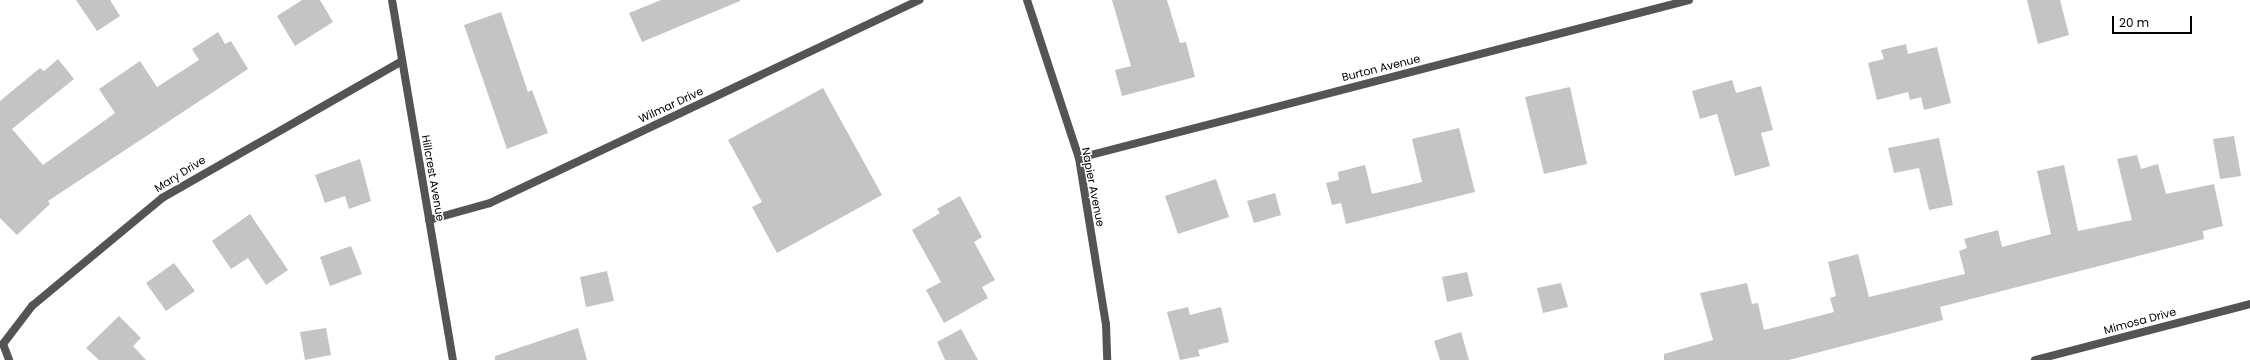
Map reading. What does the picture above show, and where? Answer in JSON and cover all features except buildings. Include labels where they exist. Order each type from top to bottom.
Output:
[{"type":"street","name":"Hillcrest Avenue","points":[[392,0],[453,360]]},
{"type":"street","name":"Wilmar Drive","points":[[429,220],[490,202],[919,0]]},
{"type":"street","name":"Napier Avenue","points":[[1027,0],[1079,158],[1106,324],[1107,360]]},
{"type":"street","name":"Burton Avenue","points":[[1079,158],[1689,0]]},
{"type":"street","name":"Mary Drive","points":[[1,344],[32,306],[162,198],[402,61]]},
{"type":"street","name":"Mimosa Drive","points":[[2035,360],[2250,304]]},
{"type":"street","points":[[1,344],[9,360]]}]
